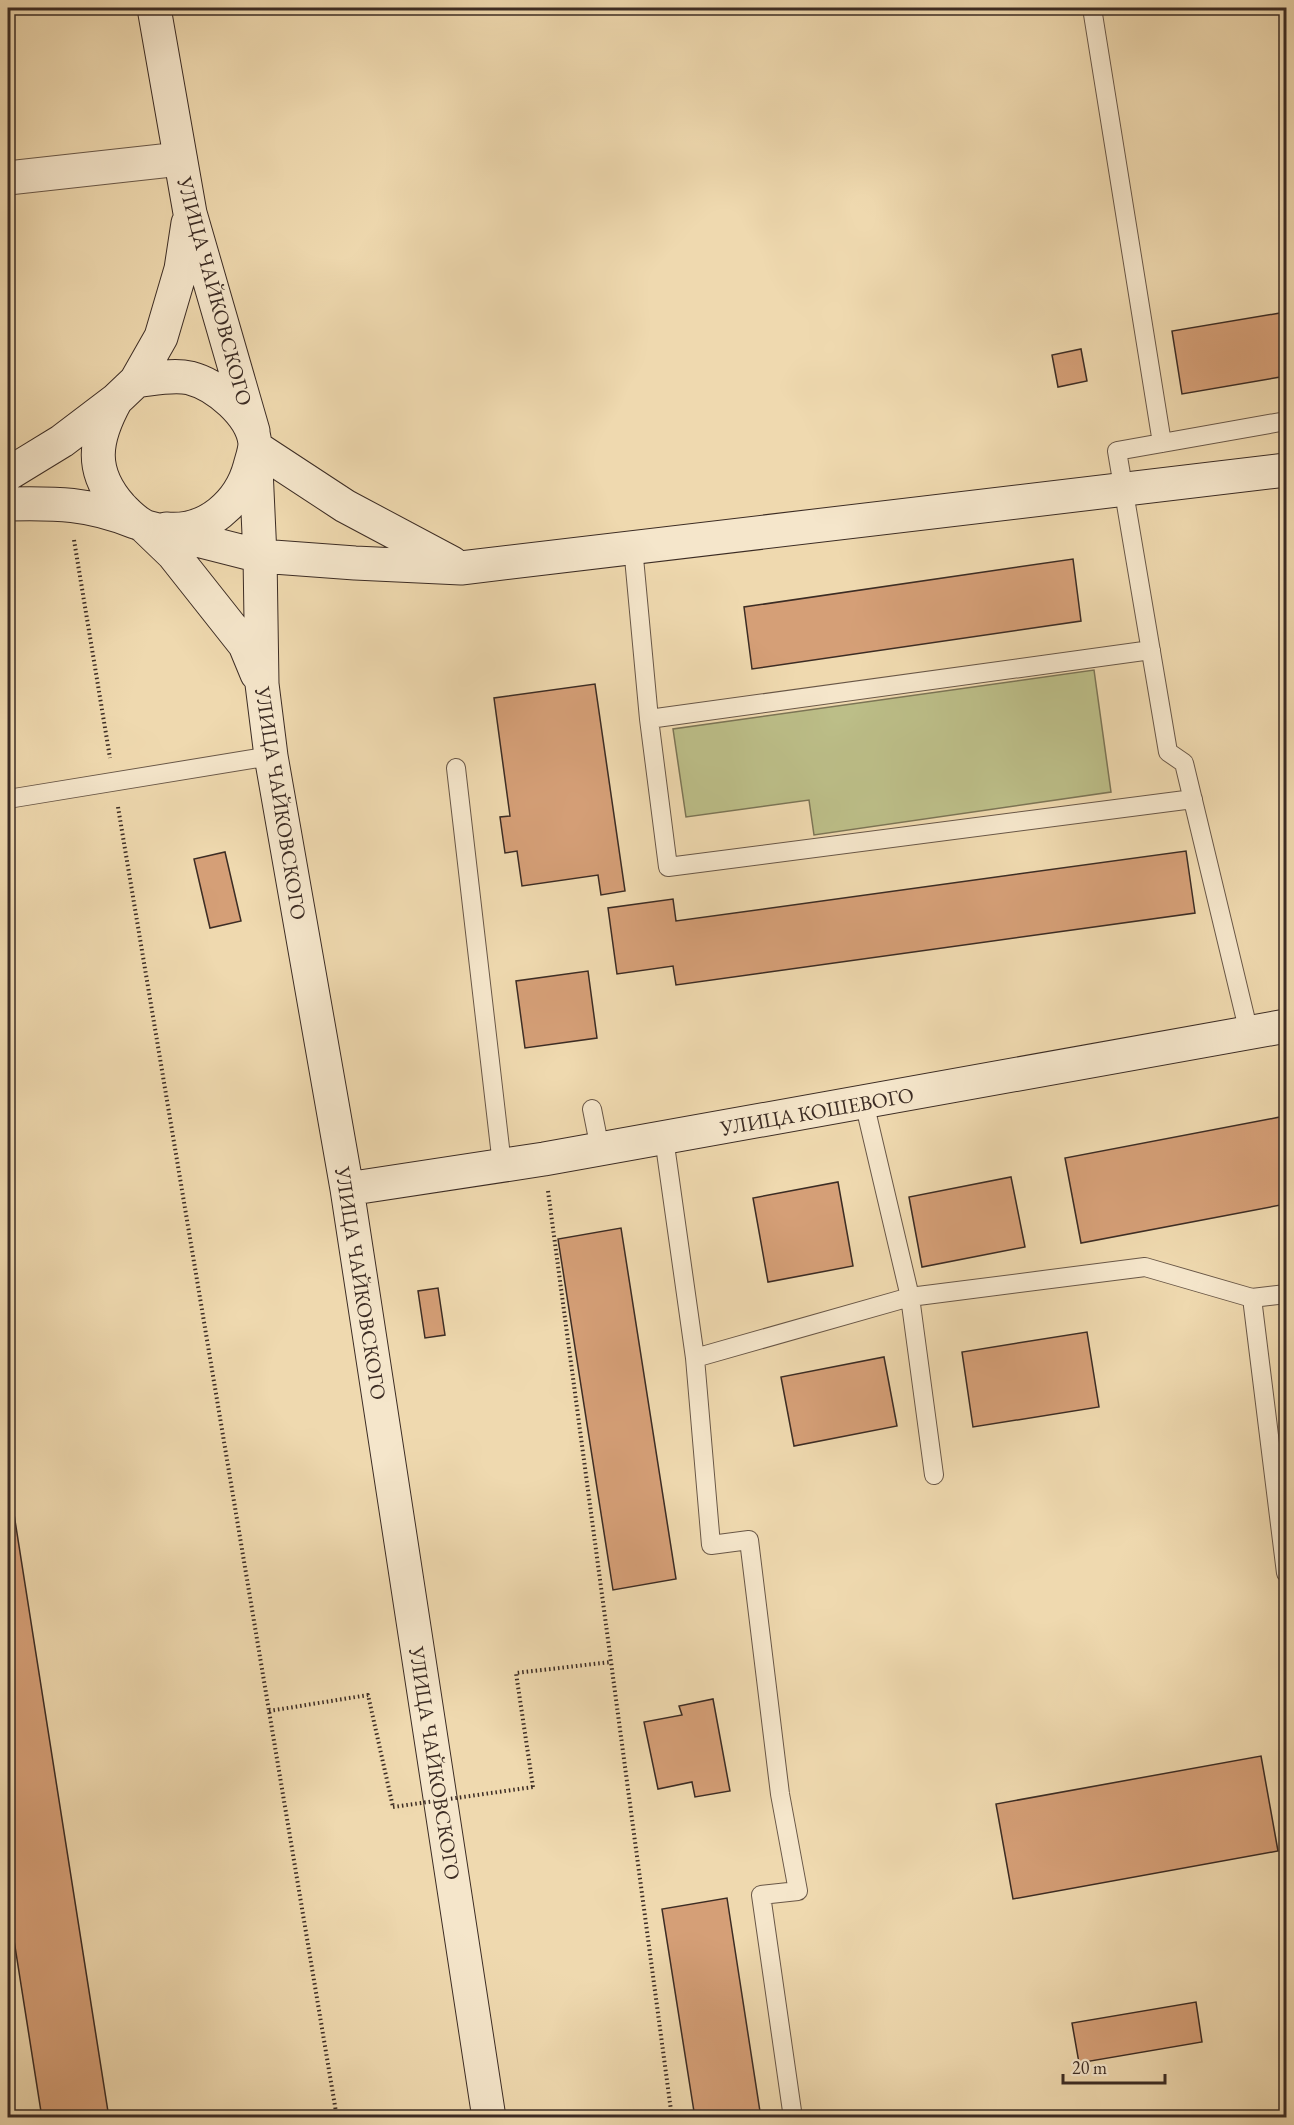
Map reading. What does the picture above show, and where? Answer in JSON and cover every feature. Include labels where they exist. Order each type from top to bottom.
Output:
[{"type":"street","name":"УЛИЦА ЧАЙКОВСКОГО","points":[[154,8],[190,213],[254,439],[260,556],[262,684],[271,756],[347,1189],[489,2118]]},
{"type":"street","points":[[8,178],[180,159]]},
{"type":"street","points":[[190,213],[181,269],[161,337],[105,420],[98,444],[99,469],[108,492],[173,554],[245,645],[262,684]]},
{"type":"street","points":[[8,474],[62,441],[126,391],[164,377],[189,378],[213,387],[232,403],[254,439],[345,506],[461,568]]},
{"type":"street","points":[[140,525],[171,530],[196,526],[219,515],[236,497],[248,474],[254,439]]},
{"type":"street","points":[[8,504],[68,504],[109,511],[140,525],[260,556],[461,568],[1287,470]]},
{"type":"street","name":"УЛИЦА КОШЕВОГО","points":[[347,1189],[544,1159],[1287,1026]]},
{"type":"lane","points":[[1092,8],[1162,443]]},
{"type":"lane","points":[[1249,1033],[1184,763],[1168,752],[1117,451],[1287,421]]},
{"type":"lane","points":[[633,547],[649,719],[668,867],[1192,800]]},
{"type":"lane","points":[[649,719],[1151,650]]},
{"type":"lane","points":[[8,799],[271,756]]},
{"type":"lane","points":[[456,768],[502,1166]]},
{"type":"lane","points":[[864,1102],[910,1297],[934,1475]]},
{"type":"lane","points":[[592,1108],[600,1149]]},
{"type":"lane","points":[[664,1138],[695,1358],[711,1545],[749,1540],[780,1794],[798,1891],[760,1895],[793,2118]]},
{"type":"lane","points":[[695,1358],[910,1297],[1145,1267],[1252,1298],[1287,1294]]},
{"type":"lane","points":[[1252,1298],[1287,1573]]},
{"type":"path","points":[[68,504],[337,2118]]},
{"type":"path","points":[[544,1159],[672,2118]]},
{"type":"path","points":[[269,1711],[368,1695],[393,1808],[533,1787],[516,1673],[611,1662]]},
{"type":"green space","points":[[1094,670],[1111,792],[814,835],[809,800],[686,817],[673,729]]},
{"type":"building","points":[[1286,312],[1286,376],[1182,394],[1172,331]]},
{"type":"building","points":[[1081,349],[1087,381],[1058,387],[1052,355]]},
{"type":"building","points":[[1073,559],[1081,621],[752,669],[744,607]]},
{"type":"building","points":[[595,684],[625,891],[601,895],[598,875],[522,886],[517,851],[505,853],[500,817],[510,816],[494,698]]},
{"type":"building","points":[[1186,851],[1195,913],[676,985],[673,966],[617,974],[608,908],[673,899],[676,921]]},
{"type":"building","points":[[225,852],[241,921],[210,928],[194,859]]},
{"type":"building","points":[[588,971],[597,1038],[525,1048],[516,981]]},
{"type":"building","points":[[1280,1117],[1286,1149],[1286,1204],[1081,1243],[1065,1158]]},
{"type":"building","points":[[1011,1177],[1025,1247],[922,1267],[909,1197]]},
{"type":"building","points":[[838,1182],[853,1266],[768,1282],[753,1198]]},
{"type":"building","points":[[621,1228],[676,1579],[613,1590],[558,1239]]},
{"type":"building","points":[[438,1288],[445,1335],[425,1338],[418,1291]]},
{"type":"building","points":[[1087,1332],[1099,1407],[973,1427],[962,1352]]},
{"type":"building","points":[[884,1357],[897,1426],[794,1446],[781,1377]]},
{"type":"building","points":[[8,1495],[11,1495],[109,2118],[42,2118],[8,1902]]},
{"type":"building","points":[[713,1699],[730,1791],[695,1797],[692,1782],[658,1789],[644,1722],[682,1715],[679,1706]]},
{"type":"building","points":[[1261,1756],[1278,1851],[1013,1899],[996,1804]]},
{"type":"building","points":[[727,1898],[761,2118],[695,2118],[662,1909]]},
{"type":"building","points":[[1196,2002],[1202,2042],[1079,2063],[1072,2023]]}]
